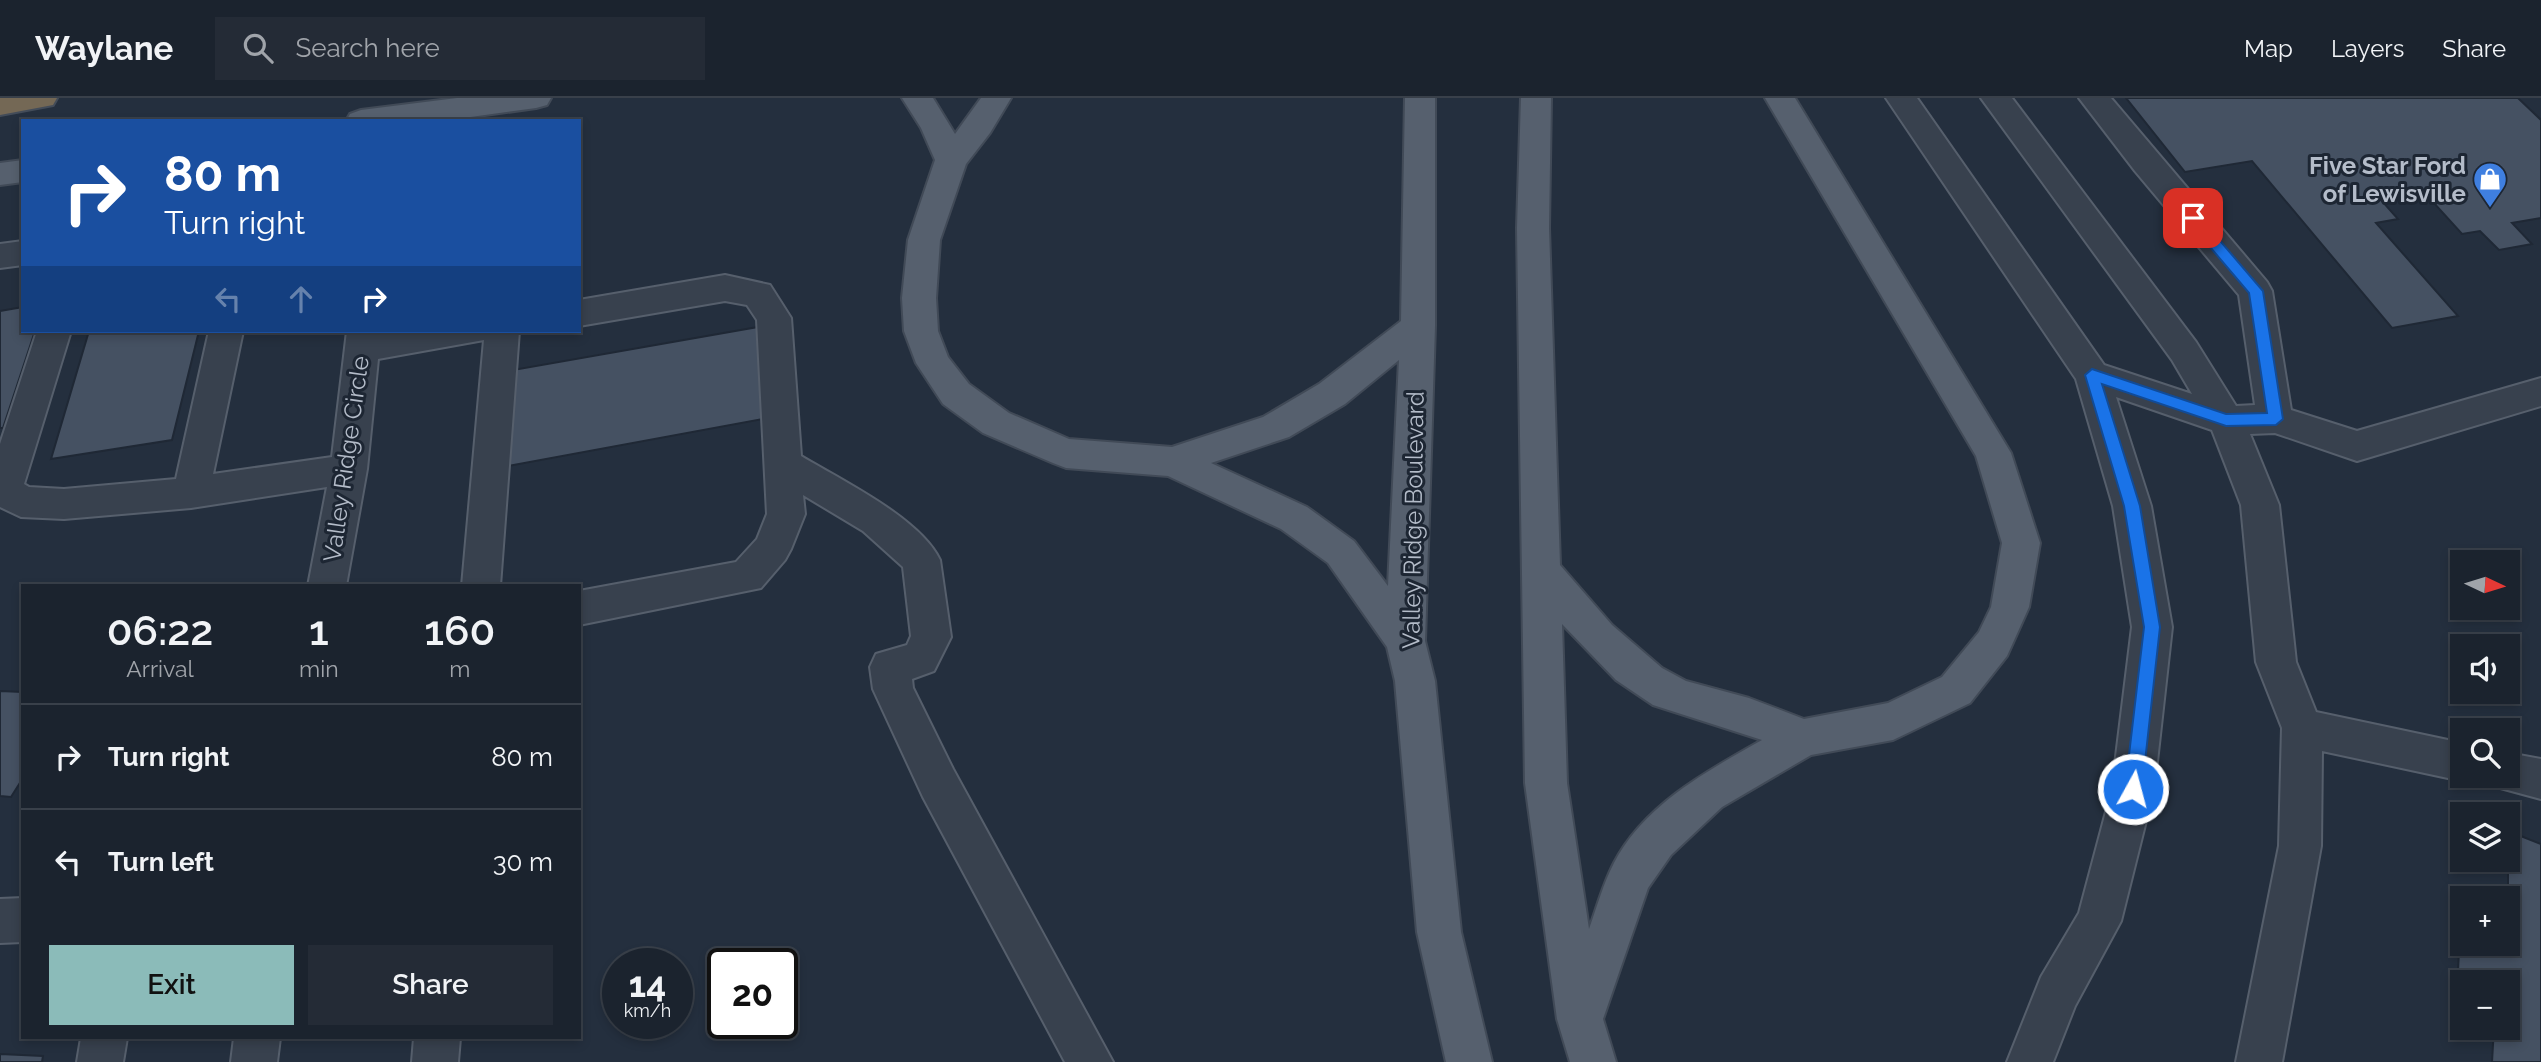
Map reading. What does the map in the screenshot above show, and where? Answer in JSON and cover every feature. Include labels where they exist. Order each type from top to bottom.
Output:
[{"type":"highway","points":[[0,105],[42,98]]},
{"type":"main road","points":[[386,119],[474,112],[536,98]]},
{"type":"main road","points":[[917,98],[936,127],[951,160]]},
{"type":"main road","points":[[996,98],[979,127],[951,160],[924,240],[919,298],[921,331],[933,363],[956,394],[996,423],[1066,453],[1172,462],[1294,517],[1341,552],[1405,641]]},
{"type":"main road","points":[[1535,98],[1533,228],[1546,783],[1580,1019],[1593,1062]]},
{"type":"main road","points":[[1580,1019],[1630,876],[1656,841],[1707,793],[1804,738],[1893,721],[1956,691],[1993,644],[2010,607],[2021,543],[1993,453],[1780,98]]},
{"type":"main road","name":"Valley Ridge Boulevard","points":[[1420,103],[1418,326],[1405,641],[1415,681],[1439,932],[1469,1062]]},
{"type":"main road","points":[[0,174],[21,171]]},
{"type":"main road","points":[[1172,462],[1276,427],[1332,394],[1418,326]]},
{"type":"main road","points":[[1541,570],[1602,643],[1631,669],[1667,691],[1709,707],[1747,716],[1804,738]]},
{"type":"street","points":[[1900,98],[2092,375],[2132,506],[2152,627],[2133,789],[2099,921],[2057,993],[2030,1062]]},
{"type":"street","points":[[1996,98],[2184,351],[2226,420],[2260,505],[2276,662],[2302,728],[2301,846],[2259,1062]]},
{"type":"street","points":[[2094,98],[2256,291],[2276,419]]},
{"type":"street","points":[[0,256],[21,253]]},
{"type":"street","points":[[581,313],[725,288],[758,294],[774,318],[786,514],[772,549],[747,576],[581,608]]},
{"type":"street","points":[[53,333],[2,489],[21,502],[64,504],[191,493],[349,469]]},
{"type":"street","points":[[191,493],[226,333]]},
{"type":"street","points":[[363,340],[448,333]]},
{"type":"street","points":[[481,584],[502,333]]},
{"type":"street","name":"Valley Ridge Circle","points":[[327,584],[349,469],[363,340]]},
{"type":"street","points":[[2092,375],[2226,420],[2276,419],[2357,446],[2541,393]]},
{"type":"street","points":[[783,464],[876,520],[921,560],[931,637],[920,659],[890,667],[893,689],[938,783],[1090,1062]]},
{"type":"street","points":[[2302,728],[2450,759]]},
{"type":"street","points":[[2520,775],[2541,779]]},
{"type":"street","points":[[0,921],[21,920]]},
{"type":"street","points":[[100,1062],[104,1039]]},
{"type":"street","points":[[254,1062],[257,1039]]},
{"type":"street","points":[[435,1062],[437,1039]]},
{"type":"building","name":"Five Star Ford of Lewisville","points":[[2126,98],[2518,98],[2541,120],[2541,218],[2512,223],[2532,244],[2499,250],[2480,231],[2462,234],[2424,192],[2381,200],[2398,219],[2376,223],[2458,316],[2392,328],[2252,161],[2185,172]]},
{"type":"building","points":[[21,307],[21,333],[34,333],[3,428],[0,428],[0,311]]},
{"type":"building","points":[[758,327],[763,419],[508,466],[513,370]]},
{"type":"building","points":[[88,333],[199,333],[172,440],[51,459]]},
{"type":"building","points":[[0,691],[21,692],[21,781],[11,797],[0,796]]},
{"type":"building","points":[[2520,836],[2541,844],[2541,1062],[2492,1062],[2493,1040],[2520,1040],[2520,970],[2458,970],[2459,956],[2520,956],[2520,886],[2508,886],[2508,872],[2520,872]]},
{"type":"building","points":[[0,1054],[43,1056],[42,1062],[0,1062]]},
{"type":"place","name":"Five Star Ford of Lewisville","points":[[2490,209]]},
{"type":"route","points":[[2133,789],[2152,627],[2132,506],[2092,375],[2226,420],[2276,419],[2256,291],[2193,218]]}]
